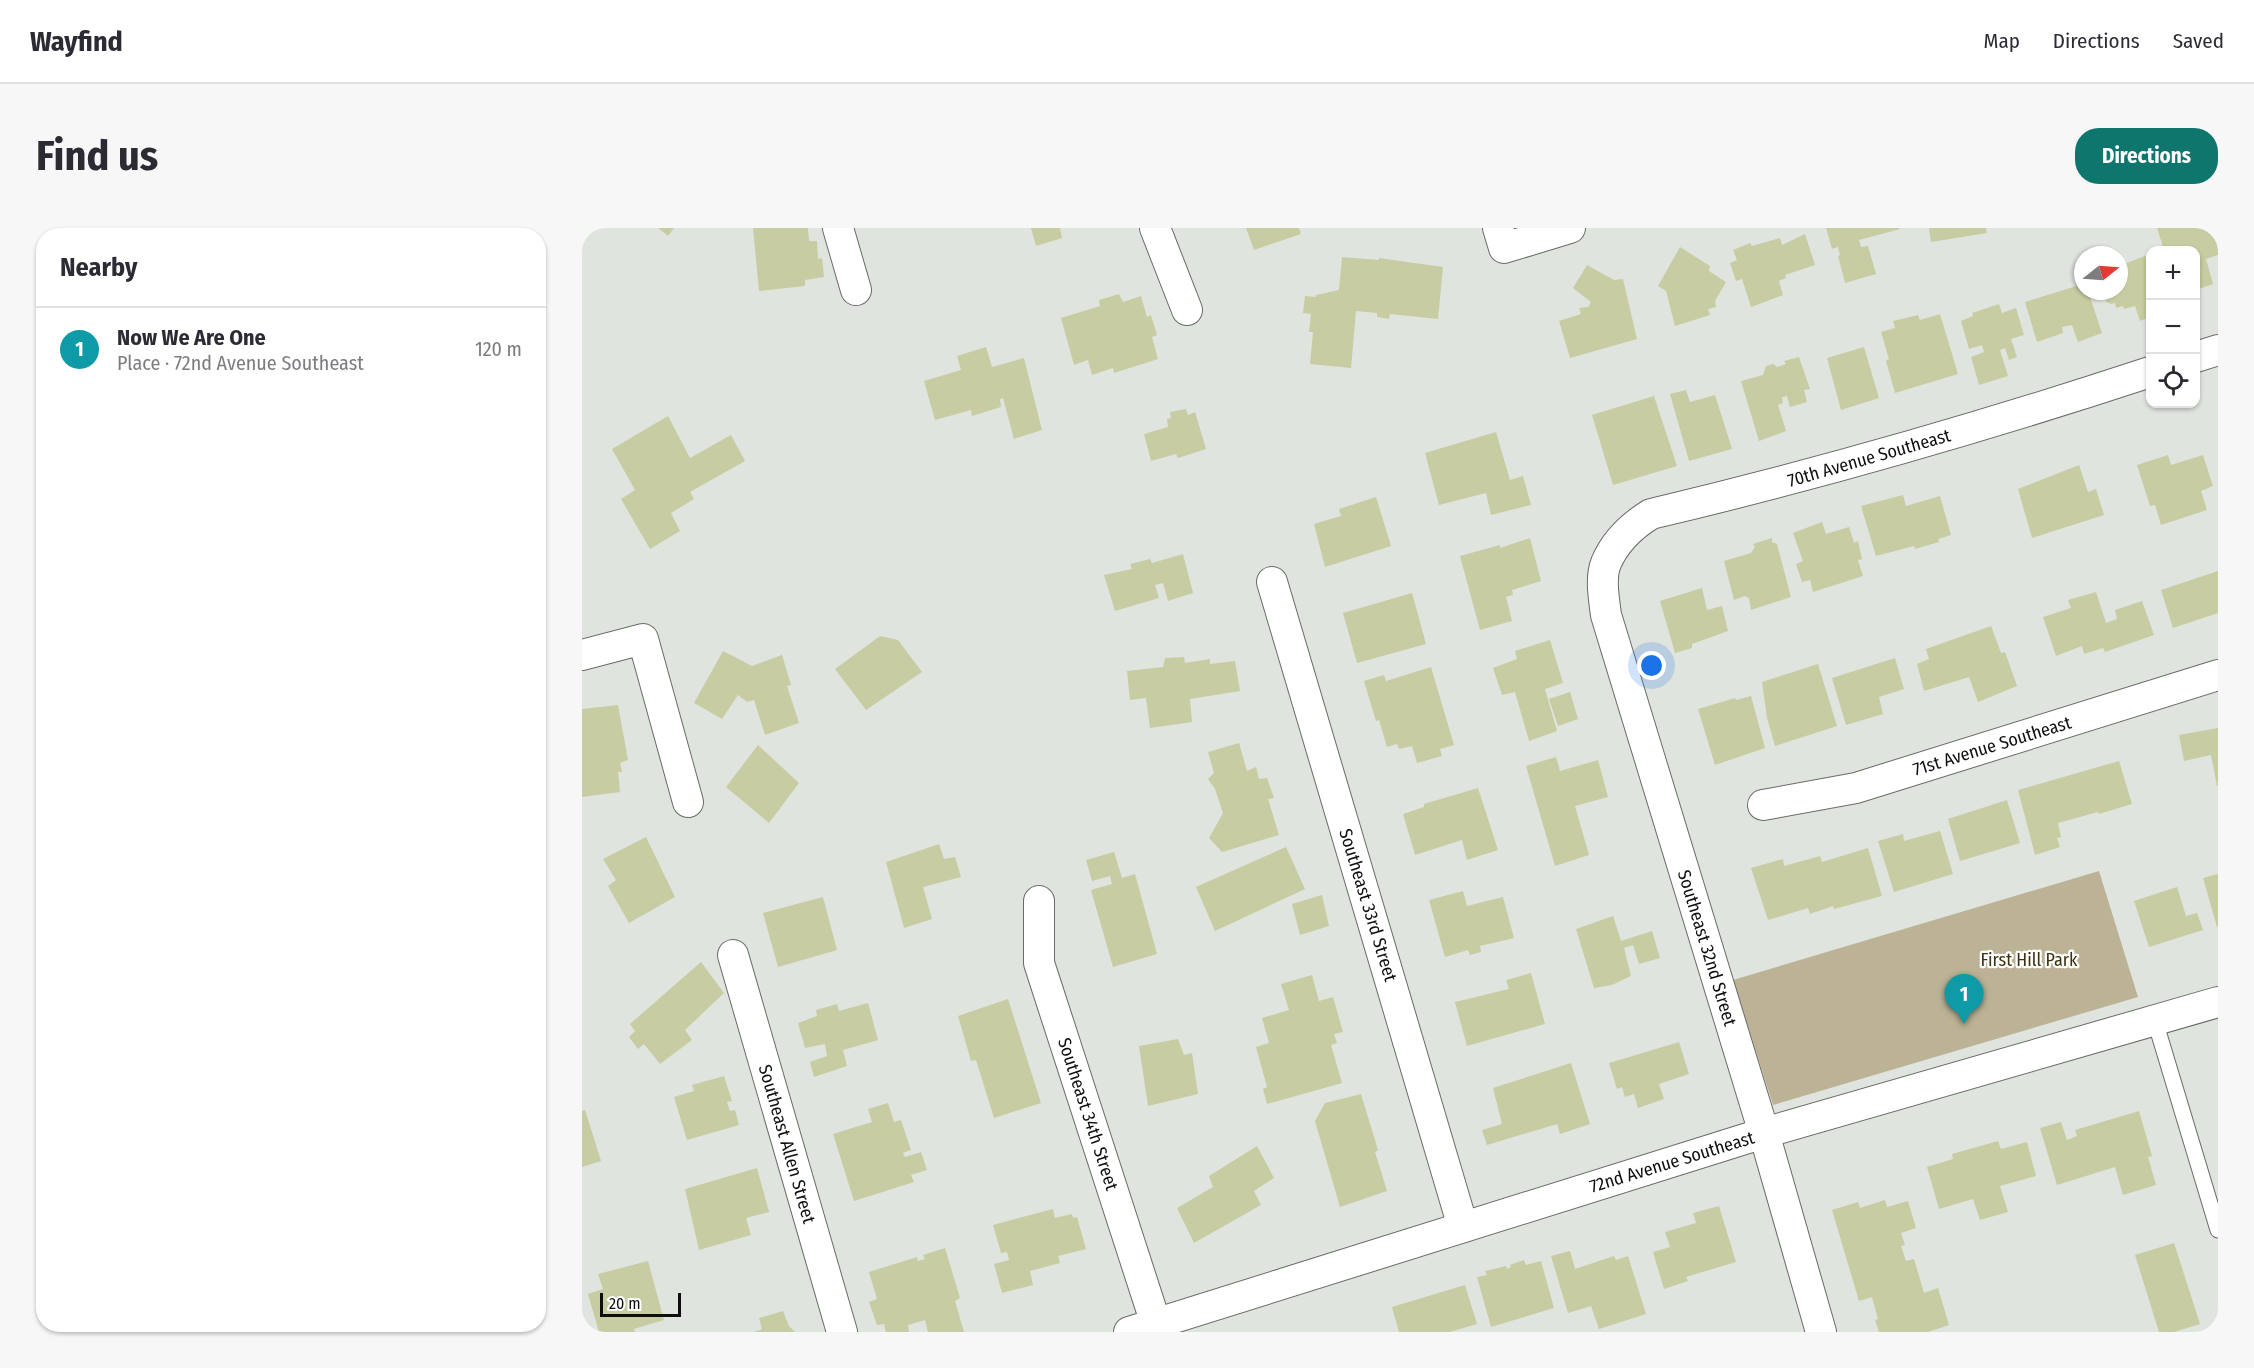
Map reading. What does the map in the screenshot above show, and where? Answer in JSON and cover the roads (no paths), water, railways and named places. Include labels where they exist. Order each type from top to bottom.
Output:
[{"type":"street","points":[[838,228],[856,290]]},
{"type":"street","points":[[1155,228],[1187,310]]},
{"type":"street","points":[[1501,238],[1570,228]]},
{"type":"street","points":[[2200,356],[2218,350]]},
{"type":"street","name":"70th Avenue Southeast","points":[[1606,564],[1621,540],[1636,524],[1651,514],[1856,462],[2026,413],[2146,374]]},
{"type":"street","name":"Southeast 32nd Street","points":[[1606,564],[1603,586],[1606,615],[1764,1133],[1821,1332]]},
{"type":"street","name":"Southeast 33rd Street","points":[[1272,582],[1463,1227]]},
{"type":"street","points":[[582,655],[643,639],[687,802]]},
{"type":"street","name":"71st Avenue Southeast","points":[[1763,805],[1856,788],[2218,675]]},
{"type":"street","name":"Southeast 34th Street","points":[[1039,901],[1039,963],[1143,1328]]},
{"type":"street","name":"Southeast Allen Street","points":[[733,955],[842,1332]]},
{"type":"street","name":"72nd Avenue Southeast","points":[[1143,1328],[1764,1133],[2218,1002]]},
{"type":"lane","points":[[2156,1021],[2218,1230]]},
{"type":"place","name":"Now We Are One","points":[[1964,1024]]},
{"type":"park label","name":"First Hill Park","points":[[2029,960]]}]
